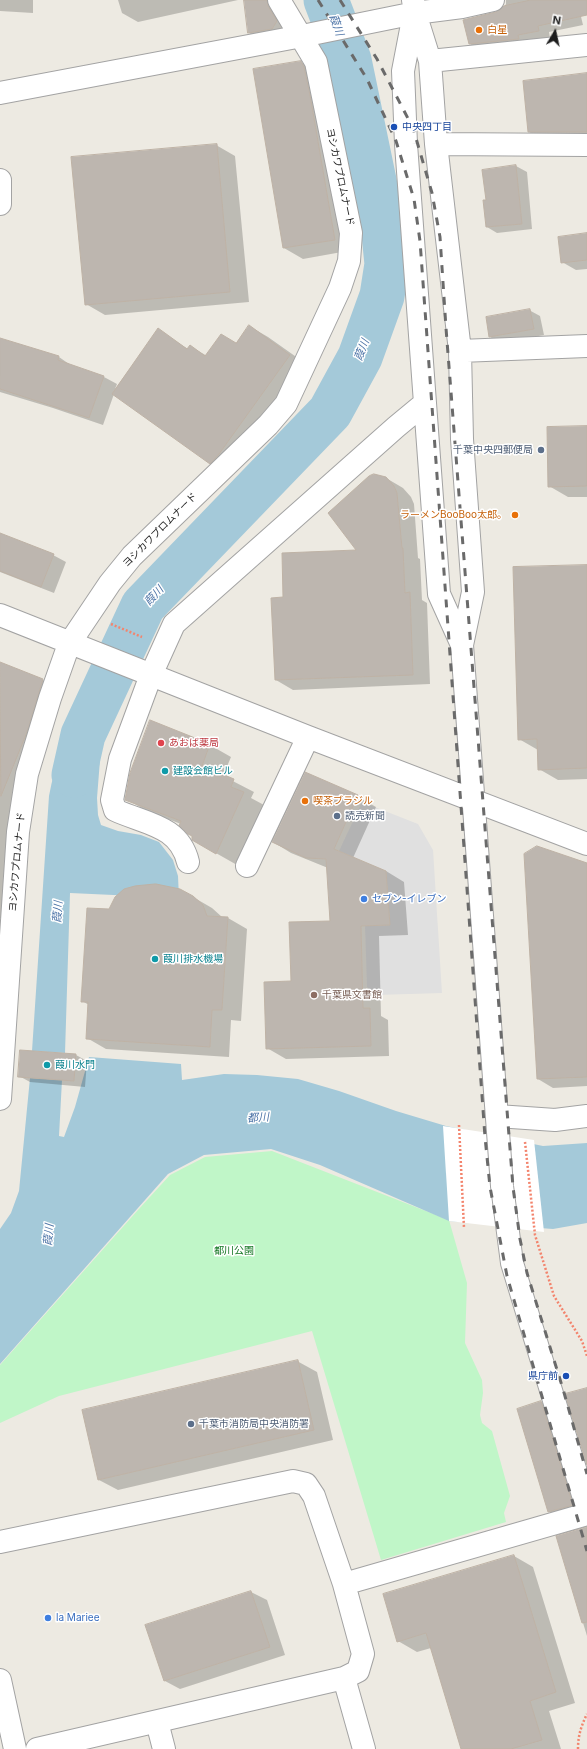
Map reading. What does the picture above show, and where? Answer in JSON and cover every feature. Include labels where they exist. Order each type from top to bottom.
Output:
[{"type":"street","name":"ヨシカワプロムナード","points":[[0,1099],[18,832],[27,774],[50,698],[69,644],[110,583],[132,556],[268,425],[286,404],[340,288],[349,261],[352,233],[311,34],[279,0]]},
{"type":"street","points":[[0,93],[311,34],[358,24],[414,6],[462,7],[493,0]]},
{"type":"street","points":[[414,6],[430,62],[436,144],[460,351],[462,439],[473,592],[462,645],[502,1186],[512,1263],[587,1508]]},
{"type":"street","points":[[414,6],[403,71],[406,144],[439,594],[462,645]]},
{"type":"street","points":[[430,62],[587,45]]},
{"type":"street","points":[[436,144],[587,145]]},
{"type":"street","points":[[0,180],[0,204]]},
{"type":"street","points":[[460,351],[587,346]]},
{"type":"street","points":[[188,862],[185,850],[172,834],[162,828],[115,810],[112,800],[120,759],[141,672],[174,624],[425,403]]},
{"type":"street","points":[[0,615],[69,644],[587,844]]},
{"type":"street","points":[[247,866],[308,737]]},
{"type":"street","points":[[497,1116],[555,1120],[587,1116]]},
{"type":"street","points":[[0,1542],[293,1481],[306,1484],[314,1496],[344,1584],[363,1654],[358,1671],[344,1678],[37,1749]]},
{"type":"street","points":[[344,1584],[587,1514]]},
{"type":"street","points":[[344,1678],[364,1749]]},
{"type":"street","points":[[0,1680],[15,1749]]},
{"type":"street","points":[[157,1722],[164,1749]]},
{"type":"path","points":[[109,623],[143,637]]},
{"type":"path","points":[[459,1125],[464,1228]]},
{"type":"path","points":[[525,1137],[535,1234],[554,1296],[582,1341],[587,1356]]},
{"type":"path","points":[[578,1749],[578,1737],[581,1725],[587,1714]]},
{"type":"green space","name":"都川公園","points":[[272,1151],[449,1220],[467,1283],[465,1343],[482,1380],[483,1393],[480,1415],[482,1423],[492,1431],[510,1496],[504,1513],[506,1522],[381,1560],[312,1331],[59,1396],[0,1423],[0,1365],[170,1175],[205,1157]]},
{"type":"shaded area","points":[[362,802],[418,824],[433,850],[442,993],[377,995],[367,987],[365,926],[390,925],[386,871],[339,851]]},
{"type":"water","points":[[79,710],[106,721],[100,742],[97,798],[98,815],[101,825],[118,831],[141,835],[159,842],[173,860],[178,876],[179,898],[70,893],[65,1053],[32,1051],[49,796],[54,773],[61,752]]},
{"type":"water","name":"都川","points":[[89,1057],[181,1064],[182,1080],[224,1074],[257,1075],[298,1079],[446,1126],[543,1146],[587,1143],[587,1223],[553,1229],[449,1221],[320,1165],[271,1149],[204,1155],[168,1174],[0,1364],[0,1229],[11,1213],[19,1191],[30,1078],[62,1080],[59,1136],[64,1137],[75,1107]]},
{"type":"pier","points":[[443,1126],[534,1140],[544,1232],[449,1221]]},
{"type":"building","points":[[244,0],[267,0],[268,6],[277,21],[272,29],[248,33]]},
{"type":"building","points":[[531,0],[587,0],[587,15],[538,26],[539,31],[518,35],[519,39],[469,44],[463,20],[496,12],[504,6]]},
{"type":"building","points":[[301,61],[304,67],[310,95],[335,240],[283,248],[253,69]]},
{"type":"building","points":[[587,73],[587,132],[528,132],[523,81]]},
{"type":"building","points":[[217,144],[230,292],[85,305],[71,157]]},
{"type":"building","points":[[516,165],[522,224],[486,227],[483,200],[486,200],[482,170]]},
{"type":"building","points":[[587,233],[587,260],[561,263],[558,237]]},
{"type":"building","points":[[530,309],[534,329],[489,337],[486,317]]},
{"type":"building","points":[[249,325],[290,355],[219,454],[210,464],[112,394],[158,328],[187,349],[190,345],[205,356],[221,334],[236,343]]},
{"type":"building","points":[[0,338],[59,356],[58,360],[104,376],[89,418],[0,389]]},
{"type":"building","points":[[587,426],[587,486],[548,487],[547,427]]},
{"type":"building","points":[[374,474],[386,477],[394,486],[397,493],[403,548],[405,593],[410,592],[413,675],[275,680],[271,598],[283,597],[282,553],[356,550],[328,513],[369,476]]},
{"type":"building","points":[[0,533],[54,554],[41,587],[0,571]]},
{"type":"building","points":[[587,565],[587,768],[538,770],[537,739],[518,740],[513,567]]},
{"type":"building","points":[[0,662],[43,679],[27,732],[1,796]]},
{"type":"building","name":"建設会館ビル","points":[[150,720],[210,744],[202,766],[234,779],[231,787],[244,792],[216,854],[192,840],[192,836],[179,826],[181,821],[125,800],[130,773]]},
{"type":"building","points":[[305,772],[358,795],[334,849],[386,871],[390,925],[361,926],[363,1008],[370,1008],[371,1046],[266,1049],[264,982],[291,981],[289,922],[330,921],[326,859],[306,858],[272,842]]},
{"type":"building","points":[[537,846],[587,863],[587,1077],[537,1079],[524,854]]},
{"type":"building","name":"葭川排水機場","points":[[156,884],[180,889],[193,896],[203,905],[207,916],[228,917],[222,1010],[212,1010],[210,1047],[86,1039],[88,1002],[81,1002],[87,908],[109,909],[115,897],[124,889],[135,886]]},
{"type":"building","name":"葭川水門","points":[[20,1050],[76,1054],[74,1081],[18,1077]]},
{"type":"building","points":[[298,1360],[314,1430],[98,1480],[82,1410]]},
{"type":"building","points":[[587,1388],[587,1465],[565,1394]]},
{"type":"building","points":[[541,1401],[573,1505],[548,1512],[517,1409]]},
{"type":"building","points":[[587,1527],[587,1622],[582,1623],[556,1536]]},
{"type":"building","points":[[514,1555],[556,1692],[530,1701],[542,1740],[511,1749],[461,1749],[426,1633],[397,1642],[383,1594]]},
{"type":"building","points":[[251,1591],[270,1647],[164,1681],[145,1625]]},
{"type":"waterway","name":"葭川","points":[[74,775],[83,735],[143,606],[330,412],[360,357],[382,296],[387,264],[383,224],[349,60],[326,0]]},
{"type":"railway","points":[[318,0],[367,79],[396,141],[414,199],[420,241],[485,1137],[490,1187],[507,1276],[587,1551]]},
{"type":"railway","points":[[340,0],[377,59],[413,128],[432,193],[440,237],[513,1187],[520,1239],[527,1273],[563,1389],[587,1474]]},
{"type":"place","name":"白星","points":[[479,30]]},
{"type":"place","name":"中央四丁目","points":[[394,127]]},
{"type":"place","name":"千葉中央四郵便局","points":[[541,450]]},
{"type":"place","name":"ラーメンBooBoo太郎。","points":[[515,515]]},
{"type":"place","name":"あおば薬局","points":[[161,743]]},
{"type":"place","name":"建設会館ビル","points":[[165,771]]},
{"type":"place","name":"喫茶ブラジル","points":[[305,801]]},
{"type":"place","name":"読売新聞","points":[[337,816]]},
{"type":"place","name":"セブン-イレブン","points":[[364,899]]},
{"type":"place","name":"葭川排水機場","points":[[155,959]]},
{"type":"place","name":"千葉県文書館","points":[[314,995]]},
{"type":"place","name":"葭川水門","points":[[47,1065]]},
{"type":"place","name":"県庁前","points":[[566,1376]]},
{"type":"place","name":"千葉市消防局中央消防署","points":[[191,1424]]},
{"type":"place","name":"la Mariee","points":[[48,1618]]}]
